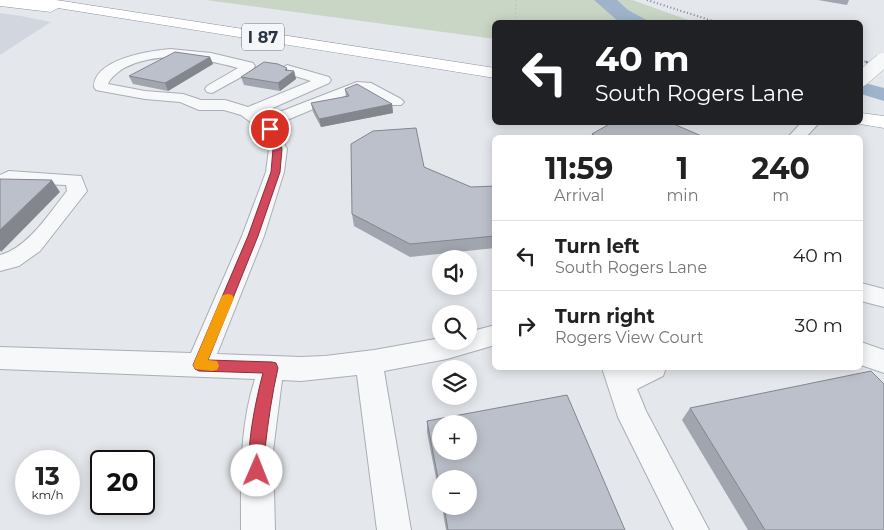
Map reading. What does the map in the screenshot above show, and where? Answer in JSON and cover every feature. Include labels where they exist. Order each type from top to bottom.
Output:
[{"type":"highway","name":"I 87","points":[[31,0],[139,11],[492,72]]},
{"type":"highway","name":"I 87","points":[[105,0],[418,46]]},
{"type":"highway","points":[[0,2],[139,11],[175,11]]},
{"type":"highway","points":[[863,102],[884,104]]},
{"type":"highway","points":[[863,119],[884,122]]},
{"type":"street","points":[[199,365],[253,236],[275,172],[278,149],[270,129],[255,118],[225,105],[201,91],[178,98],[111,90],[101,87],[101,82],[114,68],[140,57],[179,53],[232,62],[201,91]]},
{"type":"street","points":[[863,77],[884,59]]},
{"type":"street","points":[[255,118],[324,80],[287,69]]},
{"type":"street","points":[[255,118],[357,86],[366,86],[396,102]]},
{"type":"street","points":[[797,135],[809,125]]},
{"type":"street","points":[[0,183],[9,177],[74,180],[77,191],[31,249],[8,263],[0,263]]},
{"type":"street","points":[[863,293],[884,298]]},
{"type":"street","points":[[0,358],[272,368],[349,366],[414,355],[492,336]]},
{"type":"street","points":[[863,354],[884,362]]},
{"type":"street","points":[[370,362],[394,530]]},
{"type":"street","points":[[258,530],[257,451],[265,390],[272,368]]},
{"type":"street","points":[[643,370],[619,375],[633,417],[692,530]]},
{"type":"path","points":[[515,20],[516,0]]},
{"type":"shaded area","points":[[0,13],[21,16],[51,22],[0,55]]},
{"type":"green space","points":[[206,0],[632,0],[688,20],[492,20],[492,39]]},
{"type":"water","points":[[594,0],[617,0],[628,10],[646,20],[617,20]]},
{"type":"water","points":[[863,83],[884,88],[884,101],[863,95]]},
{"type":"building","points":[[175,52],[210,57],[165,83],[129,76]]},
{"type":"building","points":[[264,62],[278,64],[287,68],[285,70],[294,71],[278,83],[241,77]]},
{"type":"building","points":[[357,84],[392,104],[319,119],[311,103],[349,96],[345,89]]},
{"type":"building","points":[[608,125],[676,125],[699,135],[594,135],[592,134]]},
{"type":"building","points":[[416,128],[424,167],[471,187],[492,186],[492,236],[410,244],[352,214],[351,144],[373,131]]},
{"type":"building","points":[[0,179],[52,180],[0,230]]},
{"type":"building","points":[[871,371],[884,384],[884,530],[765,530],[690,408]]},
{"type":"building","points":[[567,395],[625,530],[448,530],[446,515],[477,515],[477,470],[436,470],[434,460],[477,460],[477,415],[459,415]]},
{"type":"building","points":[[432,420],[432,447],[427,421]]},
{"type":"railway","points":[[647,0],[710,20]]},
{"type":"railway","points":[[863,61],[867,62]]},
{"type":"railway","points":[[863,61],[884,66]]},
{"type":"slow traffic","points":[[212,366],[199,365],[228,298]]},
{"type":"route","points":[[257,471],[257,451],[265,390],[272,368],[199,365],[253,236],[275,172],[278,149],[270,129]]}]
